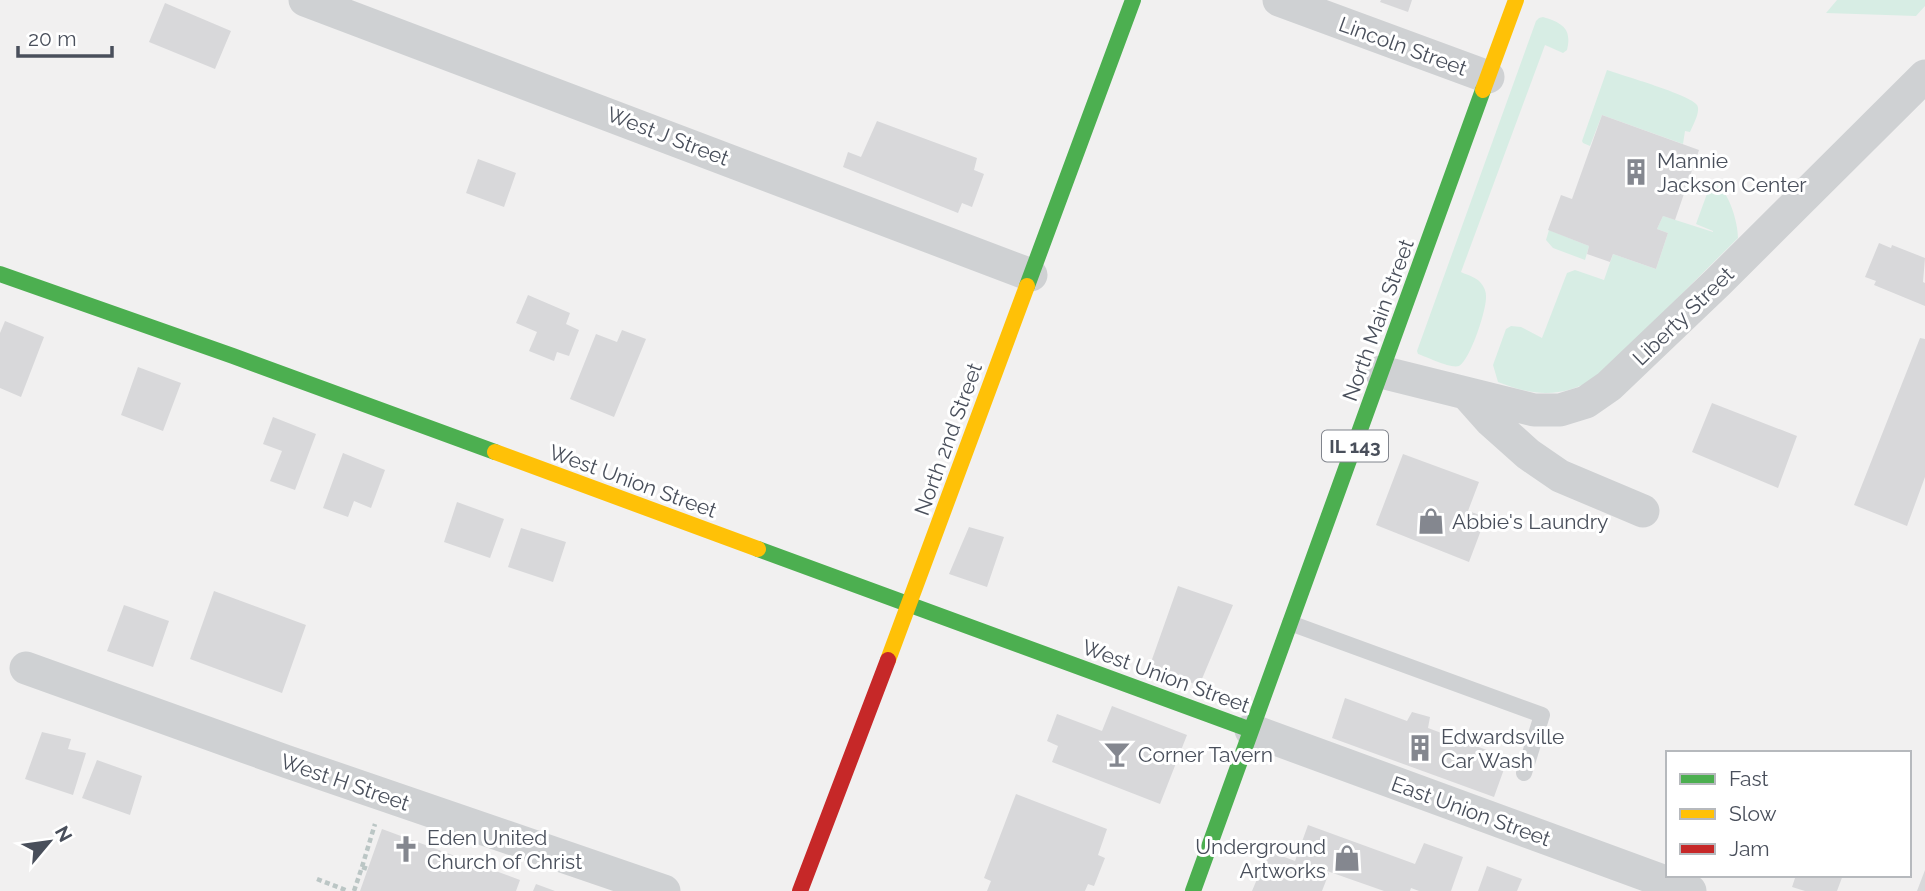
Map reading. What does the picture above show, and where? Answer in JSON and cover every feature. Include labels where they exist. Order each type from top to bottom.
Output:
[{"type":"street","name":"West J Street","points":[[305,0],[1031,275]]},
{"type":"street","name":"North 2nd Street","points":[[800,891],[1133,0]]},
{"type":"street","name":"Lincoln Street","points":[[1279,0],[1488,76]]},
{"type":"street","name":"North Main Street","points":[[1193,891],[1516,0]]},
{"type":"street","name":"Liberty Street","points":[[1381,372],[1534,410],[1560,410],[1586,402],[1609,386],[1718,282],[1925,76]]},
{"type":"street","name":"West Union Street","points":[[0,274],[233,356],[1251,730]]},
{"type":"street","points":[[1467,394],[1491,421],[1528,454],[1559,475],[1643,511]]},
{"type":"street","name":"West H Street","points":[[26,668],[285,761],[664,891]]},
{"type":"street","name":"East Union Street","points":[[1251,730],[1690,891]]},
{"type":"lane","points":[[1290,623],[1542,715],[1524,772]]},
{"type":"path","points":[[354,891],[365,868],[375,823]]},
{"type":"path","points":[[317,879],[348,891]]},
{"type":"green space","points":[[1837,0],[1925,0],[1925,6],[1916,16],[1826,13]]},
{"type":"green space","points":[[1543,17],[1561,25],[1567,32],[1567,50],[1563,53],[1545,45],[1461,272],[1479,281],[1485,290],[1486,302],[1481,322],[1473,345],[1463,362],[1459,366],[1445,364],[1418,354],[1417,351],[1536,21]]},
{"type":"green space","points":[[1607,70],[1670,91],[1697,105],[1696,118],[1690,132],[1685,131],[1683,144],[1602,115],[1590,146],[1583,143]]},
{"type":"green space","points":[[1712,180],[1723,190],[1731,206],[1738,238],[1598,377],[1572,389],[1549,393],[1537,393],[1498,382],[1493,365],[1506,329],[1511,326],[1521,327],[1542,338],[1567,273],[1575,270],[1604,280],[1613,254],[1656,269],[1668,233],[1657,229],[1663,216],[1713,232],[1696,224]]},
{"type":"green space","points":[[1549,230],[1589,246],[1585,260],[1553,248],[1546,240]]},
{"type":"building","points":[[1412,0],[1408,12],[1380,2]]},
{"type":"building","points":[[165,3],[231,31],[215,69],[149,42]]},
{"type":"building","name":"Mannie Jackson Center","points":[[1602,115],[1699,150],[1675,220],[1663,216],[1657,229],[1668,233],[1656,269],[1613,254],[1610,262],[1587,254],[1589,246],[1548,230],[1561,195],[1572,199]]},
{"type":"building","points":[[877,121],[977,158],[974,170],[984,174],[972,207],[962,203],[958,213],[843,167],[848,152],[861,157]]},
{"type":"building","points":[[478,159],[516,173],[504,207],[466,193]]},
{"type":"building","points":[[1879,243],[1891,248],[1892,245],[1925,258],[1925,306],[1874,285],[1876,281],[1865,277]]},
{"type":"building","points":[[528,295],[570,313],[566,324],[579,330],[569,356],[557,352],[554,361],[529,351],[537,332],[516,323]]},
{"type":"building","points":[[5,321],[44,337],[21,397],[0,388],[0,333]]},
{"type":"building","points":[[622,330],[646,339],[614,417],[570,399],[596,334],[617,342]]},
{"type":"building","points":[[1920,338],[1925,339],[1925,477],[1907,526],[1854,505]]},
{"type":"building","points":[[138,367],[181,383],[163,431],[121,415]]},
{"type":"building","points":[[1712,403],[1797,436],[1778,488],[1692,452]]},
{"type":"building","points":[[273,417],[316,434],[295,490],[270,481],[282,451],[263,444]]},
{"type":"building","points":[[343,453],[385,470],[371,508],[354,501],[348,517],[323,508]]},
{"type":"building","name":"Abbie's Laundry","points":[[1403,454],[1479,482],[1468,511],[1486,517],[1469,562],[1376,525]]},
{"type":"building","points":[[457,502],[504,519],[490,558],[444,542]]},
{"type":"building","points":[[969,527],[1004,537],[987,587],[949,574]]},
{"type":"building","points":[[521,528],[566,542],[553,582],[508,567]]},
{"type":"building","points":[[1178,586],[1233,605],[1199,686],[1150,665]]},
{"type":"building","points":[[214,591],[306,625],[282,693],[190,659]]},
{"type":"building","points":[[124,605],[169,621],[153,667],[107,651]]},
{"type":"building","name":"Edwardsville Car Wash","points":[[1345,698],[1407,721],[1412,712],[1430,717],[1428,728],[1508,758],[1494,797],[1332,738]]},
{"type":"building","name":"Corner Tavern","points":[[1112,706],[1187,735],[1160,804],[1052,762],[1058,746],[1047,741],[1057,714],[1102,731]]},
{"type":"building","points":[[42,732],[71,739],[68,749],[86,753],[73,795],[25,779]]},
{"type":"building","points":[[97,760],[142,776],[130,815],[82,798]]},
{"type":"building","points":[[1016,794],[1107,829],[1098,855],[1105,858],[1094,886],[1088,884],[1085,891],[987,891],[991,881],[984,878]]},
{"type":"building","name":"Underground Artworks","points":[[1308,825],[1415,864],[1424,843],[1463,857],[1451,891],[1419,891],[1411,888],[1410,891],[1384,891],[1307,864],[1329,873],[1322,891],[1252,891],[1269,851],[1295,861]]},
{"type":"building","name":"Eden United Church of Christ","points":[[382,829],[520,880],[516,891],[360,891]]},
{"type":"building","points":[[1487,866],[1522,879],[1517,891],[1478,891]]},
{"type":"building","points":[[1925,870],[1925,891],[1917,891]]},
{"type":"building","points":[[1795,877],[1842,877],[1837,891],[1805,891],[1792,887]]},
{"type":"building","name":"Eden United Church of Christ","points":[[536,884],[555,891],[533,891]]},
{"type":"traffic: fast","points":[[1027,286],[1133,0]]},
{"type":"traffic: fast","points":[[1193,891],[1483,90]]},
{"type":"traffic: fast","points":[[0,274],[495,452]]},
{"type":"traffic: fast","points":[[758,549],[1251,730]]},
{"type":"traffic: slow","points":[[1483,90],[1516,0]]},
{"type":"traffic: slow","points":[[888,660],[1027,286]]},
{"type":"traffic: slow","points":[[495,452],[758,549]]},
{"type":"traffic: jam","points":[[800,891],[888,660]]},
{"type":"place","name":"Mannie Jackson Center","points":[[1636,172]]},
{"type":"place","name":"Abbie's Laundry","points":[[1431,521]]},
{"type":"place","name":"Edwardsville Car Wash","points":[[1420,748]]},
{"type":"place","name":"Corner Tavern","points":[[1117,754]]},
{"type":"place","name":"Eden United Church of Christ","points":[[406,849]]},
{"type":"place","name":"Underground Artworks","points":[[1347,858]]}]
